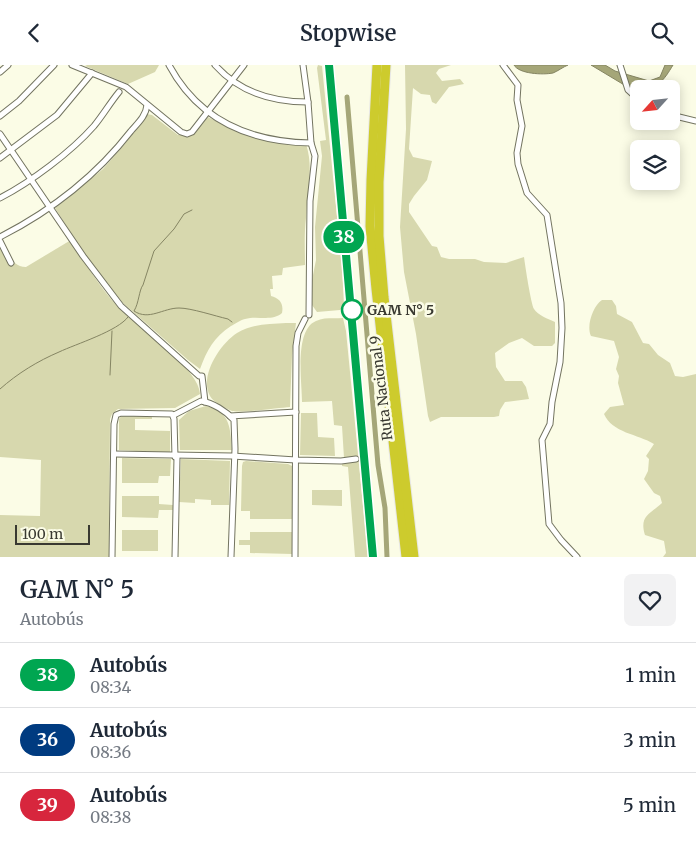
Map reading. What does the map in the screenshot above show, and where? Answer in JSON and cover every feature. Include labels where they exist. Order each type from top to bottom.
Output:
[{"type":"highway","name":"Ruta Nacional 9","points":[[377,65],[370,225],[406,557]]},
{"type":"highway","name":"Ruta Nacional 9","points":[[386,65],[379,191],[379,236],[384,297],[414,557]]},
{"type":"street","points":[[0,72],[8,65]]},
{"type":"street","points":[[0,116],[19,101],[54,65]]},
{"type":"street","points":[[72,65],[126,87],[181,132],[187,134],[192,131],[208,112],[244,65]]},
{"type":"street","points":[[169,65],[191,97],[208,112],[228,125],[255,136],[282,141],[311,143]]},
{"type":"street","points":[[215,65],[232,80],[254,93],[289,101],[308,102]]},
{"type":"street","points":[[295,557],[296,346],[298,333],[307,317],[309,219],[314,156],[303,65]]},
{"type":"street","points":[[329,65],[374,557]]},
{"type":"street","points":[[385,76],[390,65]]},
{"type":"street","points":[[503,65],[518,85],[517,100],[522,125],[518,164],[527,193],[547,215],[561,303],[560,362],[552,402],[550,424],[542,440],[549,524],[577,557]]},
{"type":"street","points":[[620,65],[630,92]]},
{"type":"street","points":[[0,158],[56,115],[92,73]]},
{"type":"street","points":[[0,198],[31,179],[80,140],[119,92]]},
{"type":"street","points":[[11,263],[0,239],[50,207],[77,187],[105,162],[146,112],[147,105]]},
{"type":"street","points":[[680,117],[696,121]]},
{"type":"street","points":[[0,134],[83,256],[122,306],[202,376],[206,394],[205,402]]},
{"type":"street","points":[[112,557],[114,424],[116,415],[121,413],[170,413],[174,415],[201,401],[230,416],[236,426],[231,557]]},
{"type":"street","points":[[230,416],[296,412]]},
{"type":"street","points":[[174,415],[176,457],[175,557]]},
{"type":"street","points":[[114,455],[341,461],[356,459]]},
{"type":"shaded area","points":[[159,65],[155,72],[128,84],[85,66]]},
{"type":"shaded area","points":[[318,65],[322,66],[342,267],[344,306],[340,310],[317,312],[312,305],[312,280],[316,260],[315,227],[322,156],[320,141],[326,140]]},
{"type":"shaded area","points":[[405,65],[451,65],[439,69],[436,73],[442,81],[460,79],[464,84],[449,87],[436,104],[432,102],[430,95],[421,94],[413,88],[409,149],[413,157],[432,161],[427,180],[409,204],[409,212],[432,246],[437,247],[441,257],[506,263],[524,257],[534,309],[555,322],[555,343],[552,346],[534,346],[522,338],[509,343],[495,353],[496,367],[505,381],[522,381],[526,387],[529,399],[505,402],[499,416],[441,417],[430,422],[428,416],[416,334],[404,272],[400,227],[406,129]]},
{"type":"shaded area","points":[[514,65],[568,65],[553,73],[543,74],[526,72]]},
{"type":"shaded area","points":[[591,65],[605,65],[615,71],[646,80],[630,80],[630,87]]},
{"type":"shaded area","points":[[665,65],[673,65],[663,80],[652,80],[660,77]]},
{"type":"shaded area","points":[[147,114],[152,115],[178,135],[193,134],[208,117],[234,130],[252,136],[306,144],[310,162],[305,230],[305,265],[283,268],[282,275],[272,276],[273,289],[270,289],[271,296],[280,302],[282,313],[269,318],[245,319],[231,326],[212,345],[200,369],[123,303],[86,257],[55,208],[103,169]]},
{"type":"shaded area","points":[[3,240],[13,261],[26,267],[71,240],[115,304],[173,354],[192,375],[198,385],[200,394],[175,408],[118,409],[112,414],[110,419],[109,557],[0,557],[0,515],[40,516],[41,460],[0,457],[0,241]]},
{"type":"shaded area","points":[[602,300],[612,300],[616,306],[617,314],[632,322],[643,343],[649,344],[658,355],[670,363],[675,376],[683,377],[696,374],[696,557],[663,557],[666,553],[664,541],[645,535],[643,524],[645,519],[662,503],[660,496],[654,493],[644,479],[648,471],[649,459],[646,456],[654,444],[619,429],[604,414],[610,407],[624,405],[618,383],[619,376],[616,369],[619,357],[614,341],[591,336],[590,332],[591,317]]},
{"type":"shaded area","points":[[343,318],[346,331],[368,557],[355,557],[348,467],[342,466],[342,463],[357,462],[357,458],[344,458],[342,426],[334,425],[332,401],[302,402],[302,345],[309,326],[319,320]]},
{"type":"shaded area","points":[[296,323],[292,355],[290,407],[232,411],[214,400],[207,388],[207,379],[213,361],[224,345],[237,333],[249,328]]},
{"type":"shaded area","points":[[206,406],[220,412],[228,422],[232,450],[180,450],[179,420],[189,411]]},
{"type":"shaded area","points":[[301,413],[317,413],[318,437],[334,438],[335,456],[300,455]]},
{"type":"shaded area","points":[[122,415],[152,415],[152,419],[135,419],[135,430],[170,431],[170,453],[119,450],[119,419]]},
{"type":"shaded area","points":[[122,458],[171,459],[170,476],[159,476],[158,483],[122,483]]},
{"type":"shaded area","points":[[181,459],[230,461],[229,505],[211,505],[211,500],[195,499],[195,503],[179,502]]},
{"type":"shaded area","points":[[243,462],[288,464],[292,466],[293,519],[250,519],[250,511],[241,511],[242,466]]},
{"type":"shaded area","points":[[312,490],[342,490],[342,506],[312,505]]},
{"type":"shaded area","points":[[122,496],[159,496],[159,504],[173,505],[173,510],[159,510],[158,518],[122,517]]},
{"type":"shaded area","points":[[122,530],[158,530],[158,551],[122,551]]},
{"type":"shaded area","points":[[250,532],[292,532],[292,554],[250,553],[250,545],[239,545],[239,540],[250,540]]},
{"type":"waterway","points":[[347,97],[378,465],[385,508],[387,557]]},
{"type":"waterway","points":[[192,210],[184,214],[174,229],[154,251],[134,311],[145,315],[184,308],[228,319],[232,322]]},
{"type":"waterway","points":[[0,389],[36,363],[106,332],[128,317]]},
{"type":"waterway","points":[[110,375],[112,331]]},
{"type":"bus line","name":"38","points":[[329,65],[373,557]]},
{"type":"place","name":"GAM N° 5","points":[[352,310]]}]
